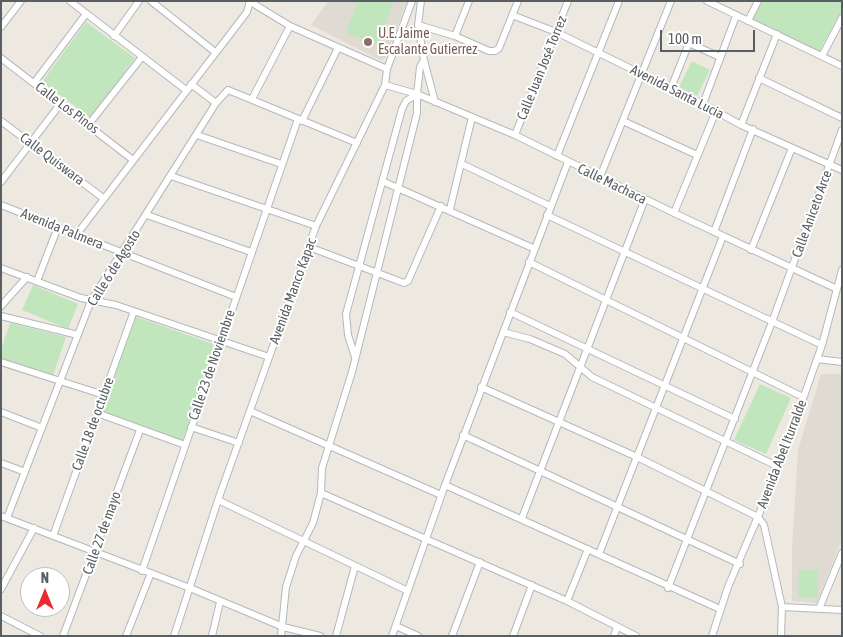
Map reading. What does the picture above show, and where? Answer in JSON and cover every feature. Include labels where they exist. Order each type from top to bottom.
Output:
[{"type":"street","points":[[70,1],[142,57],[216,103]]},
{"type":"street","points":[[114,36],[139,1]]},
{"type":"street","points":[[151,1],[215,52]]},
{"type":"street","points":[[77,234],[247,12],[250,1],[290,26],[387,69]]},
{"type":"street","name":"Avenida Manco Kapac","points":[[174,636],[218,500],[308,246],[385,85],[387,69],[412,1]]},
{"type":"street","points":[[421,1],[418,25],[424,60],[436,102]]},
{"type":"street","points":[[455,36],[469,1]]},
{"type":"street","points":[[418,25],[455,36],[489,51],[495,51],[499,48],[518,1]]},
{"type":"street","name":"Calle Juan José Torrez","points":[[516,135],[568,1]]},
{"type":"street","points":[[557,156],[619,1]]},
{"type":"street","points":[[600,177],[643,75],[671,1]]},
{"type":"street","points":[[707,1],[842,66]]},
{"type":"street","points":[[748,21],[758,1]]},
{"type":"street","points":[[1,27],[20,2]]},
{"type":"street","points":[[34,83],[86,14]]},
{"type":"street","name":"Avenida Santa Lucia","points":[[512,15],[556,32],[703,104],[741,125],[842,170]]},
{"type":"street","points":[[703,104],[736,16]]},
{"type":"street","points":[[822,56],[842,18]]},
{"type":"street","points":[[290,26],[252,100],[357,142]]},
{"type":"street","points":[[741,125],[777,34]]},
{"type":"street","points":[[671,88],[689,43],[720,57]]},
{"type":"street","name":"Calle 23 de Noviembre","points":[[142,571],[281,164],[300,120],[338,48]]},
{"type":"street","points":[[89,124],[142,57]]},
{"type":"street","name":"Calle Los Pinos","points":[[1,58],[89,124],[133,160]]},
{"type":"street","points":[[281,636],[286,587],[296,556],[313,523],[321,493],[322,468],[355,357],[417,113],[420,67],[424,60]]},
{"type":"street","points":[[759,78],[842,118]]},
{"type":"street","name":"Calle Machaca","points":[[385,85],[417,94],[516,135],[674,214],[837,289]]},
{"type":"street","name":"Calle 6 de Agosto","points":[[4,517],[25,472],[91,301],[197,136],[216,103],[228,90],[252,100]]},
{"type":"street","points":[[355,357],[348,335],[346,314],[402,109],[406,101],[417,94]]},
{"type":"street","points":[[2,180],[61,104]]},
{"type":"street","points":[[674,214],[716,112]]},
{"type":"street","points":[[450,209],[472,117]]},
{"type":"street","name":"Calle Quiswara","points":[[1,121],[103,198]]},
{"type":"street","points":[[623,121],[697,155]]},
{"type":"street","points":[[714,232],[753,130]]},
{"type":"street","name":"Calle Aniceto Arce","points":[[668,588],[772,322],[842,130]]},
{"type":"street","points":[[197,136],[281,164]]},
{"type":"street","points":[[751,250],[792,148]]},
{"type":"street","points":[[392,636],[463,435],[568,162]]},
{"type":"street","points":[[462,164],[550,206]]},
{"type":"street","points":[[171,176],[316,226]]},
{"type":"street","points":[[382,181],[399,186],[535,249]]},
{"type":"street","points":[[522,518],[557,421],[580,368],[645,199]]},
{"type":"street","name":"Avenida Palmera","points":[[1,205],[77,234],[122,254],[236,297]]},
{"type":"street","points":[[308,246],[404,283],[408,281],[441,206]]},
{"type":"street","points":[[146,215],[251,252]]},
{"type":"street","points":[[547,215],[702,290],[822,345]]},
{"type":"street","points":[[37,281],[58,227]]},
{"type":"street","points":[[599,554],[723,236]]},
{"type":"street","points":[[529,262],[683,338],[753,370],[803,397]]},
{"type":"street","points":[[1,268],[91,301],[134,311],[269,357]]},
{"type":"street","name":"Avenida Abel Iturralde","points":[[712,636],[720,609],[779,468],[822,345],[842,270]]},
{"type":"street","points":[[1,306],[27,277]]},
{"type":"street","name":"Calle 18 de octubre","points":[[53,536],[134,311]]},
{"type":"street","points":[[510,312],[735,419]]},
{"type":"street","points":[[1,316],[78,335]]},
{"type":"street","points":[[502,332],[530,339],[565,354],[592,377],[779,468]]},
{"type":"street","points":[[817,359],[842,362]]},
{"type":"street","points":[[1,362],[104,395]]},
{"type":"street","points":[[481,387],[637,457],[758,517],[764,525],[782,607],[780,636]]},
{"type":"street","points":[[250,411],[441,495]]},
{"type":"street","points":[[1,412],[42,428]]},
{"type":"street","points":[[98,413],[185,445]]},
{"type":"street","points":[[191,427],[239,443]]},
{"type":"street","name":"Calle 27 de mayo","points":[[63,636],[140,430]]},
{"type":"street","points":[[463,435],[618,505],[740,564]]},
{"type":"street","points":[[1,463],[25,472]]},
{"type":"street","points":[[445,484],[522,518],[668,588],[720,609]]},
{"type":"street","points":[[321,493],[532,585],[636,636]]},
{"type":"street","points":[[218,500],[408,591]]},
{"type":"street","points":[[4,517],[190,588],[283,627],[320,636]]},
{"type":"street","points":[[1,588],[34,528]]},
{"type":"street","points":[[567,601],[588,549]]},
{"type":"street","points":[[818,609],[842,553]]},
{"type":"street","points":[[452,636],[480,562]]},
{"type":"street","points":[[336,636],[355,566]]},
{"type":"street","points":[[126,636],[151,573]]},
{"type":"street","points":[[513,636],[532,585]]},
{"type":"street","points":[[212,636],[220,602]]},
{"type":"street","points":[[782,607],[842,610]]},
{"type":"street","points":[[1,616],[40,636]]},
{"type":"street","points":[[396,626],[418,636]]},
{"type":"street","points":[[614,636],[617,627]]},
{"type":"shaded area","name":"U.E. Jaime Escalante Gutierrez","points":[[328,1],[407,1],[385,59],[380,60],[311,25]]},
{"type":"shaded area","points":[[821,374],[842,374],[842,539],[817,603],[792,601],[792,549],[798,450]]},
{"type":"green space","points":[[358,1],[394,1],[378,45],[346,33]]},
{"type":"green space","points":[[760,1],[842,1],[842,10],[819,52],[751,18]]},
{"type":"green space","points":[[86,22],[135,58],[91,118],[42,82]]},
{"type":"green space","points":[[692,61],[710,70],[697,96],[679,87]]},
{"type":"green space","points":[[33,285],[78,304],[68,329],[22,310]]},
{"type":"green space","points":[[134,316],[216,345],[182,442],[103,413]]},
{"type":"green space","points":[[10,323],[66,337],[52,378],[1,360],[1,350]]},
{"type":"green space","points":[[760,384],[791,398],[766,454],[734,440]]},
{"type":"green space","points":[[799,570],[818,570],[818,597],[798,597]]},
{"type":"place","name":"U.E. Jaime Escalante Gutierrez","points":[[368,42]]}]
